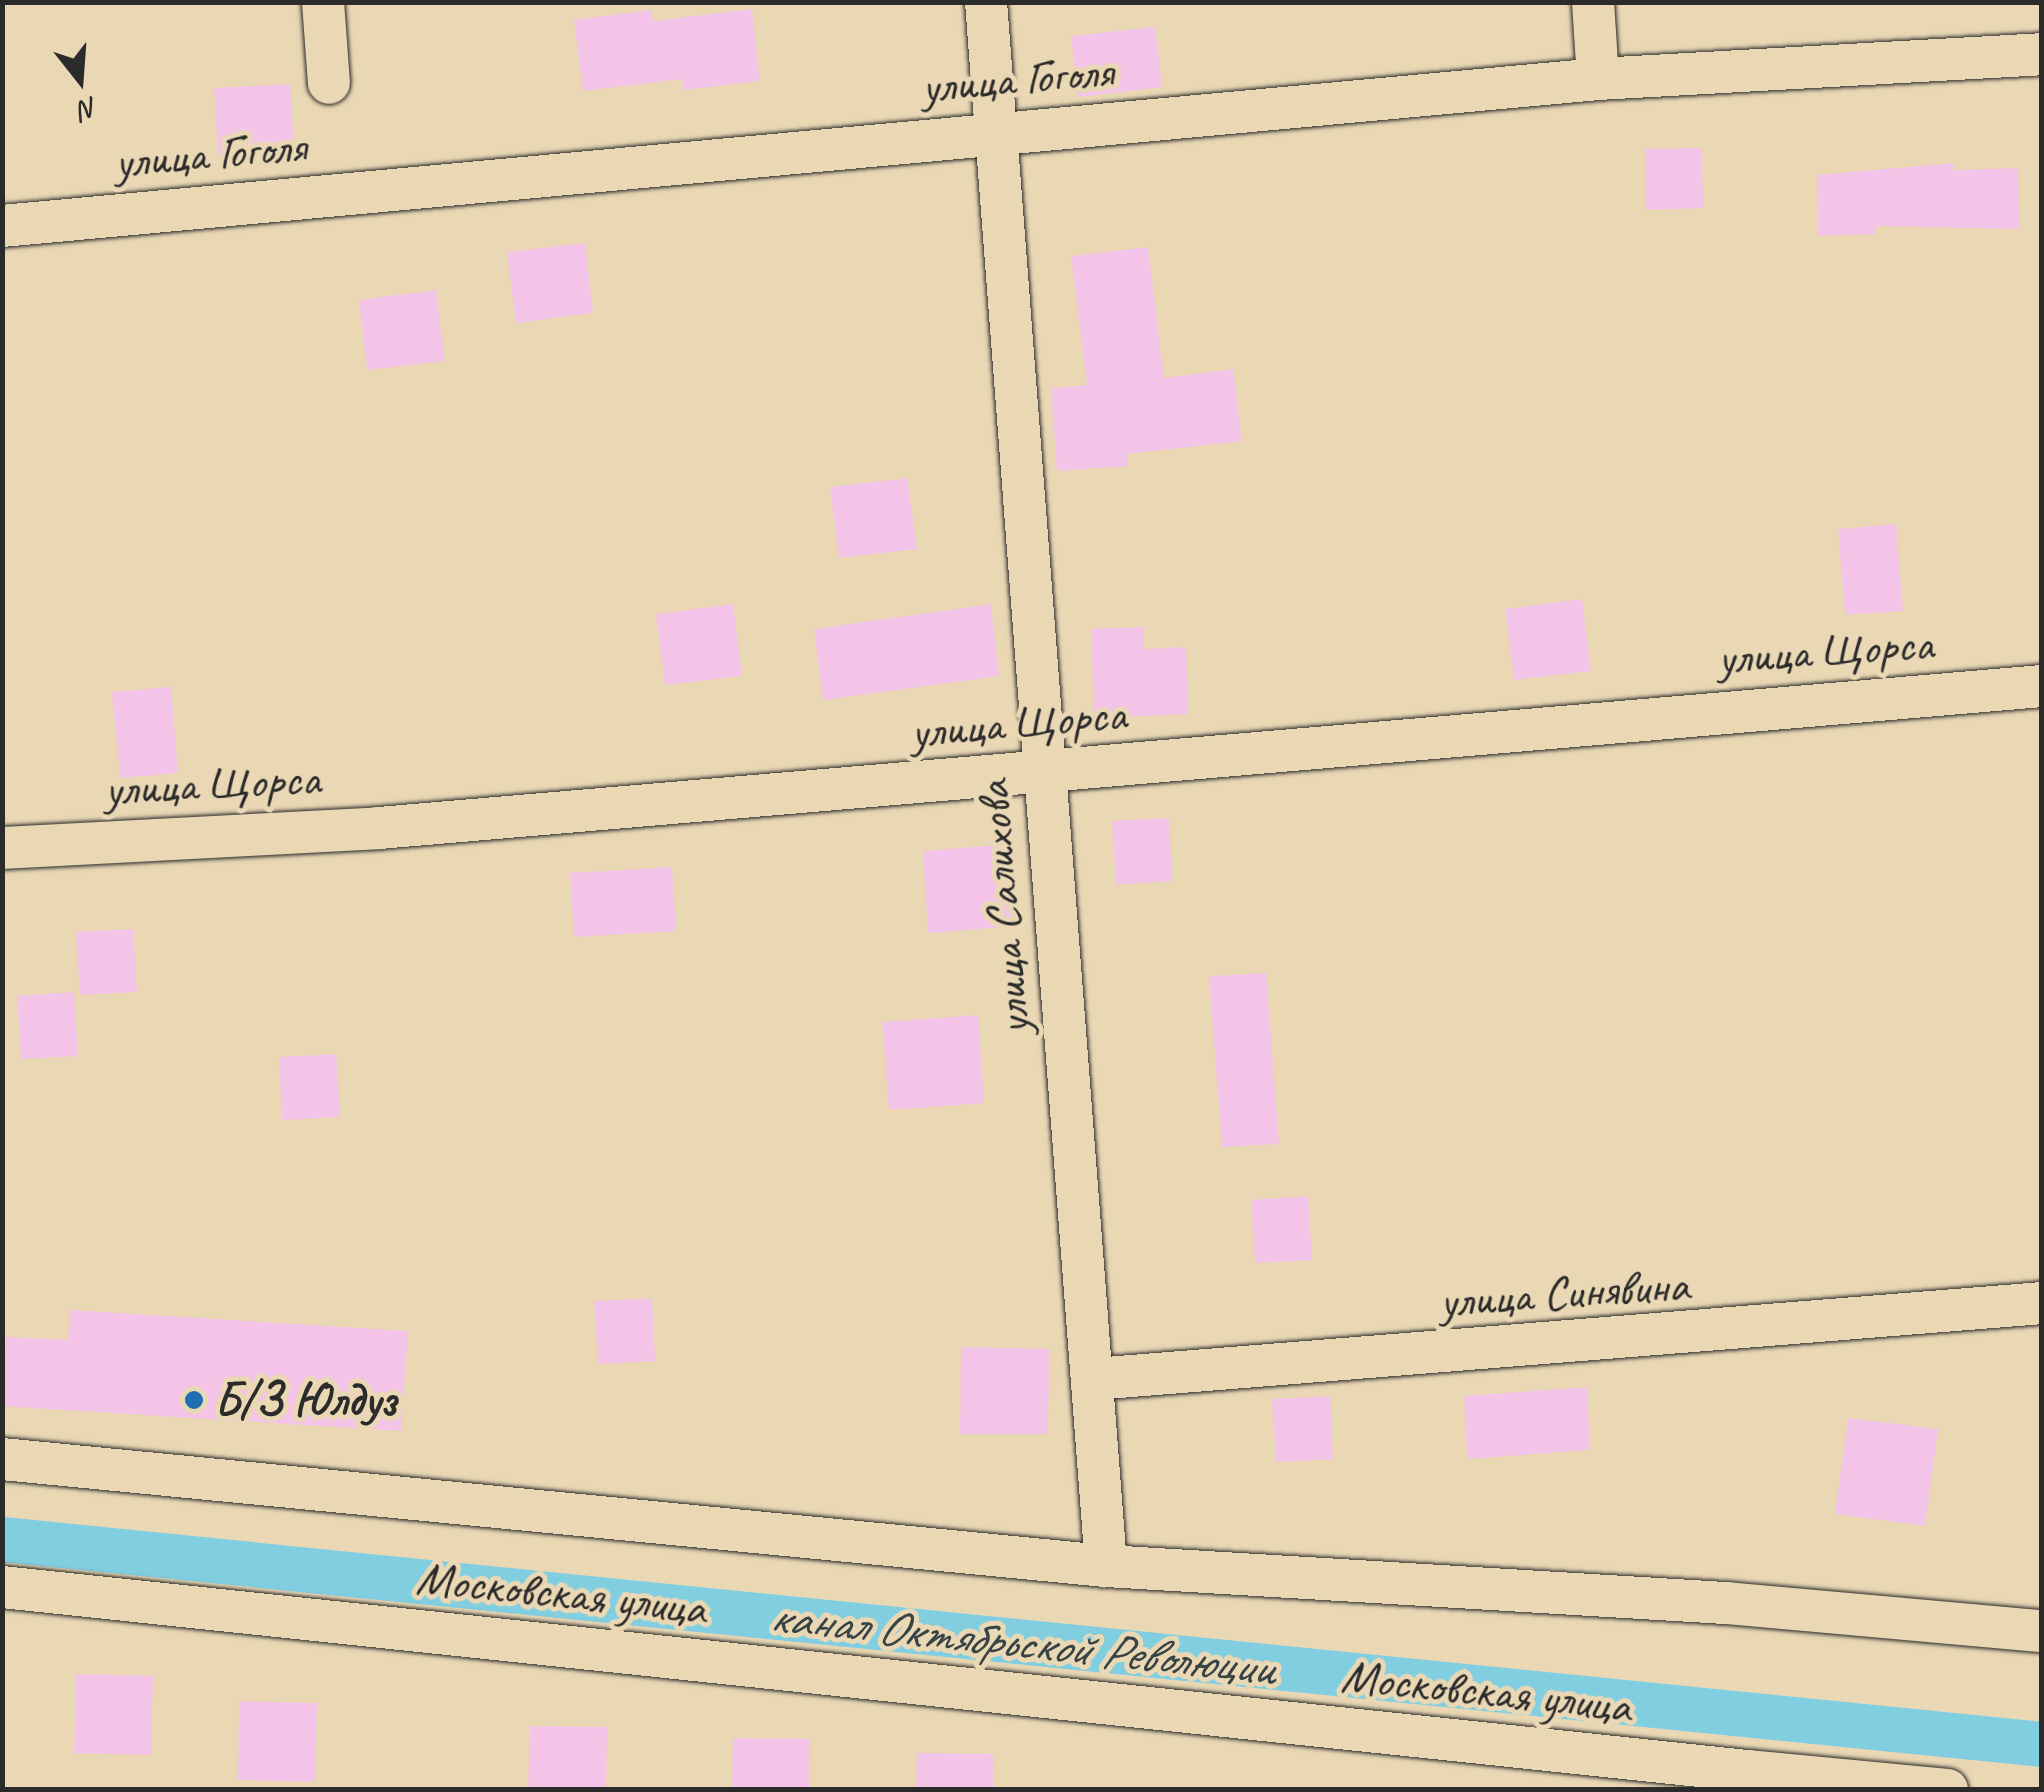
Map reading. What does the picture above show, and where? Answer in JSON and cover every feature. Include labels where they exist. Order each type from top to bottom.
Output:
[{"type":"street","points":[[323,2],[328,83]]},
{"type":"street","name":"улица Салихова","points":[[986,2],[1106,1566]]},
{"type":"street","points":[[1592,2],[1598,79]]},
{"type":"street","name":"улица Гоголя","points":[[2,226],[1598,79],[2042,54]]},
{"type":"street","name":"улица Щорса","points":[[2,848],[379,828],[2042,686]]},
{"type":"street","name":"улица Синявина","points":[[1094,1380],[2042,1303]]},
{"type":"street","points":[[2,1459],[1106,1566],[1726,1603],[2042,1631]]},
{"type":"street","name":"Московская улица","points":[[2,1586],[1747,1780],[1947,1790]]},
{"type":"building","points":[[752,9],[760,81],[683,90],[682,79],[583,91],[574,20],[651,10],[653,21]]},
{"type":"building","points":[[1155,27],[1162,87],[1078,97],[1071,36]]},
{"type":"building","points":[[290,84],[294,151],[218,155],[214,88]]},
{"type":"building","points":[[1702,148],[1703,208],[1646,210],[1645,149]]},
{"type":"building","points":[[1953,163],[1954,170],[2018,168],[2019,229],[1875,226],[1876,234],[1818,236],[1817,175]]},
{"type":"building","points":[[585,243],[593,313],[516,323],[507,252]]},
{"type":"building","points":[[1148,247],[1164,378],[1233,369],[1242,441],[1127,454],[1128,466],[1057,471],[1051,388],[1087,385],[1071,256]]},
{"type":"building","points":[[436,290],[445,361],[367,370],[359,300]]},
{"type":"building","points":[[907,478],[917,549],[839,558],[830,487]]},
{"type":"building","points":[[1896,524],[1903,611],[1845,615],[1838,529]]},
{"type":"building","points":[[1582,599],[1591,671],[1514,680],[1505,609]]},
{"type":"building","points":[[733,604],[742,676],[665,685],[656,614]]},
{"type":"building","points":[[991,604],[999,676],[823,700],[814,629]]},
{"type":"building","points":[[1144,627],[1144,649],[1186,647],[1188,714],[1094,718],[1091,629]]},
{"type":"building","points":[[171,687],[178,773],[120,778],[112,692]]},
{"type":"building","points":[[1169,818],[1172,881],[1116,885],[1112,821]]},
{"type":"building","points":[[1013,844],[1019,926],[928,933],[923,851]]},
{"type":"building","points":[[672,867],[676,931],[574,937],[570,873]]},
{"type":"building","points":[[133,929],[137,992],[80,995],[76,932]]},
{"type":"building","points":[[1266,973],[1279,1144],[1222,1147],[1209,976]]},
{"type":"building","points":[[74,992],[78,1056],[21,1059],[17,996]]},
{"type":"building","points":[[978,1015],[984,1103],[889,1110],[882,1022]]},
{"type":"building","points":[[336,1054],[340,1117],[282,1120],[279,1057]]},
{"type":"building","points":[[1308,1196],[1312,1260],[1255,1263],[1251,1200]]},
{"type":"building","points":[[652,1298],[655,1361],[598,1364],[594,1301]]},
{"type":"building","points":[[70,1310],[408,1331],[401,1431],[2,1406],[6,1337],[68,1340]]},
{"type":"building","points":[[961,1347],[1049,1349],[1048,1434],[960,1434]]},
{"type":"building","points":[[1587,1387],[1590,1450],[1467,1459],[1464,1396]]},
{"type":"building","points":[[1330,1396],[1333,1459],[1276,1462],[1272,1399]]},
{"type":"building","points":[[1848,1418],[1938,1429],[1925,1526],[1835,1514]]},
{"type":"building","points":[[76,1674],[153,1676],[151,1755],[74,1753]]},
{"type":"building","points":[[239,1701],[317,1703],[315,1782],[238,1780]]},
{"type":"building","points":[[530,1726],[607,1727],[606,1790],[528,1790]]},
{"type":"building","points":[[733,1738],[810,1739],[809,1790],[732,1790]]},
{"type":"building","points":[[917,1753],[994,1754],[993,1790],[916,1790]]},
{"type":"waterway","name":"канал Октябрьской Революции","points":[[2,1539],[2042,1744]]},
{"type":"place","name":"Б/З Юлдуз","points":[[194,1400]]}]
